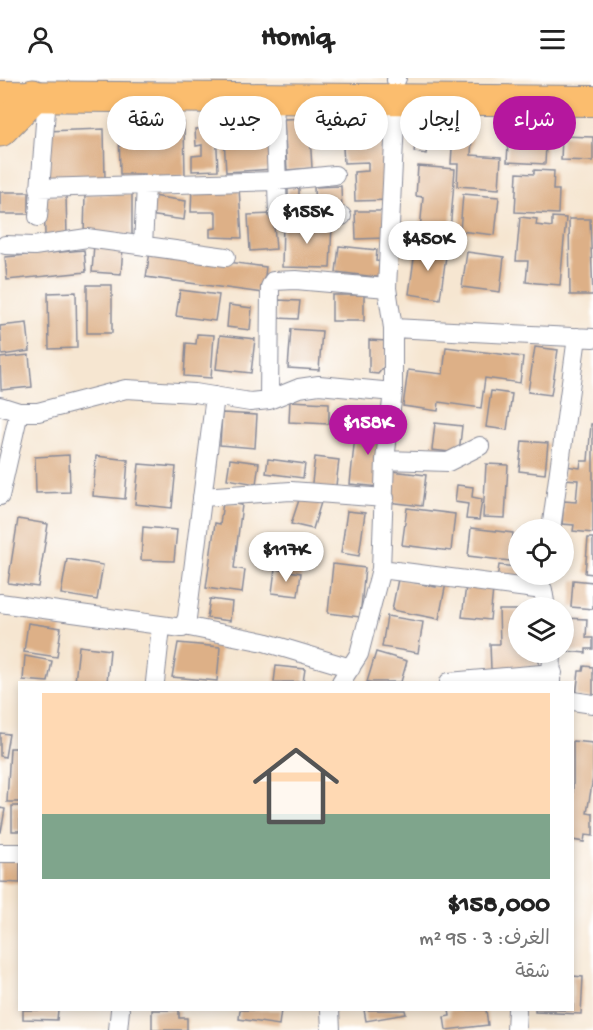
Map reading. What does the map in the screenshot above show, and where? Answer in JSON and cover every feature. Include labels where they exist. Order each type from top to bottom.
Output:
[{"type":"highway","points":[[0,130],[40,96]]},
{"type":"main road","points":[[76,78],[509,91],[593,101]]},
{"type":"main road","points":[[509,91],[593,83]]},
{"type":"main road","points":[[282,97],[396,86]]},
{"type":"main road","points":[[0,96],[198,97]]},
{"type":"street","points":[[0,603],[177,629],[184,626],[264,642],[346,675],[359,654],[381,569],[385,460],[393,392],[393,328],[387,288],[396,86]]},
{"type":"street","points":[[38,217],[40,96]]},
{"type":"street","points":[[275,150],[279,216],[342,216]]},
{"type":"street","points":[[39,188],[276,181],[335,175]]},
{"type":"street","points":[[143,246],[146,185]]},
{"type":"street","points":[[5,245],[34,246],[87,238],[226,257]]},
{"type":"street","points":[[269,400],[270,288],[273,281],[296,280],[387,288]]},
{"type":"street","points":[[393,328],[585,337],[553,519]]},
{"type":"street","points":[[0,406],[19,412],[60,408],[126,389],[176,391],[240,402],[269,400],[299,388],[319,385],[393,392]]},
{"type":"street","points":[[184,626],[214,396]]},
{"type":"street","points":[[0,496],[19,412]]},
{"type":"street","points":[[385,460],[448,462],[480,446]]},
{"type":"street","points":[[202,497],[291,492],[385,498]]},
{"type":"street","points":[[381,569],[545,591]]},
{"type":"street","points":[[155,681],[161,627]]},
{"type":"street","points":[[476,681],[552,678]]},
{"type":"street","points":[[574,702],[593,704]]},
{"type":"street","points":[[0,853],[18,853]]},
{"type":"street","points":[[118,1030],[120,1011]]},
{"type":"street","points":[[330,1011],[331,1030]]},
{"type":"street","points":[[516,1030],[517,1011]]},
{"type":"building","points":[[284,119],[294,119],[294,150],[311,150],[312,168],[287,170]]},
{"type":"building","points":[[104,129],[105,181],[46,182],[45,131]]},
{"type":"building","points":[[195,129],[198,129],[198,146],[196,146]]},
{"type":"building","points":[[388,130],[391,200],[355,201],[354,172],[368,171],[368,162],[344,163],[343,150],[388,150]]},
{"type":"building","points":[[576,136],[593,137],[593,161],[561,160],[561,150],[576,150]]},
{"type":"building","points":[[120,150],[185,150],[185,177],[145,178],[145,174],[120,174]]},
{"type":"building","points":[[202,150],[217,150],[218,170],[192,171],[192,156],[202,155]]},
{"type":"building","points":[[225,150],[273,150],[274,169],[226,172]]},
{"type":"building","points":[[414,150],[427,150],[426,154],[414,152]]},
{"type":"building","points":[[452,150],[471,150],[471,155],[501,157],[499,189],[457,186],[458,164],[451,164]]},
{"type":"building","points":[[508,150],[546,150],[545,164],[507,162]]},
{"type":"building","points":[[418,166],[455,169],[450,232],[420,230],[423,197],[416,196]]},
{"type":"building","points":[[534,170],[554,171],[553,190],[559,190],[558,214],[515,212],[517,173],[534,174]]},
{"type":"building","points":[[192,186],[239,187],[242,238],[210,237],[210,229],[216,228],[216,212],[191,212]]},
{"type":"building","points":[[341,186],[342,212],[315,213],[314,187]]},
{"type":"building","points":[[299,188],[299,206],[312,205],[312,213],[288,214],[288,189]]},
{"type":"building","points":[[0,192],[29,192],[29,214],[0,214]]},
{"type":"building","points":[[85,194],[132,194],[132,235],[84,235]]},
{"type":"building","points":[[463,194],[499,197],[495,235],[460,231]]},
{"type":"building","points":[[44,196],[66,196],[67,236],[45,236]]},
{"type":"building","points":[[152,196],[186,201],[184,220],[149,215]]},
{"type":"building","points":[[355,211],[384,211],[385,238],[356,239]]},
{"type":"building","points":[[273,214],[276,249],[250,251],[248,215]]},
{"type":"building","points":[[520,217],[537,219],[536,225],[552,227],[552,217],[566,218],[560,285],[526,282],[528,261],[516,261]]},
{"type":"building","points":[[569,219],[590,219],[593,295],[570,295]]},
{"type":"building","points":[[283,222],[332,224],[330,268],[282,267]]},
{"type":"building","points":[[94,244],[123,247],[121,274],[92,272]]},
{"type":"building","points":[[416,245],[447,249],[440,299],[409,294]]},
{"type":"building","points":[[339,246],[377,250],[376,261],[385,262],[384,278],[336,272]]},
{"type":"building","points":[[84,250],[86,272],[7,280],[5,257]]},
{"type":"building","points":[[150,252],[266,267],[263,293],[146,277]]},
{"type":"building","points":[[467,252],[504,257],[500,292],[462,287]]},
{"type":"building","points":[[87,285],[112,285],[112,333],[87,333]]},
{"type":"building","points":[[180,290],[219,295],[215,321],[176,316]]},
{"type":"building","points":[[76,292],[77,348],[49,349],[48,293]]},
{"type":"building","points":[[332,295],[364,295],[364,321],[332,321]]},
{"type":"building","points":[[278,300],[300,301],[298,319],[277,318]]},
{"type":"building","points":[[229,305],[252,308],[250,330],[227,327]]},
{"type":"building","points":[[27,323],[30,351],[2,355],[0,326]]},
{"type":"building","points":[[291,329],[322,331],[319,370],[288,368]]},
{"type":"building","points":[[197,334],[214,335],[211,378],[184,376],[186,343],[196,344]]},
{"type":"building","points":[[220,335],[255,339],[251,373],[216,369]]},
{"type":"building","points":[[369,340],[387,341],[386,364],[378,374],[369,373]]},
{"type":"building","points":[[446,347],[523,357],[520,383],[485,378],[481,408],[439,402],[438,411],[403,406],[408,370],[443,374]]},
{"type":"building","points":[[535,347],[558,350],[551,395],[528,392]]},
{"type":"building","points":[[29,355],[32,387],[1,390],[0,358]]},
{"type":"building","points":[[491,391],[512,394],[507,430],[486,427]]},
{"type":"building","points":[[290,401],[329,403],[329,424],[289,422]]},
{"type":"building","points":[[222,413],[257,415],[255,448],[220,445]]},
{"type":"building","points":[[435,423],[462,426],[459,453],[432,450]]},
{"type":"building","points":[[591,424],[593,424],[593,533],[574,531],[574,519],[562,519],[564,501],[576,502],[578,480],[564,479],[566,466],[580,468],[581,461],[588,461]]},
{"type":"building","points":[[356,426],[386,429],[380,487],[350,484]]},
{"type":"building","points":[[522,441],[548,443],[545,474],[519,471]]},
{"type":"building","points":[[69,455],[70,492],[36,493],[35,457]]},
{"type":"building","points":[[96,456],[128,460],[125,499],[93,496]]},
{"type":"building","points":[[315,457],[339,460],[335,494],[311,491]]},
{"type":"building","points":[[230,459],[259,463],[256,484],[227,479]]},
{"type":"building","points":[[268,459],[305,464],[303,478],[266,473]]},
{"type":"building","points":[[139,464],[176,467],[172,508],[135,504]]},
{"type":"building","points":[[486,464],[508,465],[505,518],[483,517]]},
{"type":"building","points":[[391,471],[426,475],[422,506],[388,502]]},
{"type":"building","points":[[457,485],[473,487],[472,497],[482,499],[479,520],[466,519],[468,504],[455,502]]},
{"type":"building","points":[[301,494],[322,499],[313,529],[291,524]]},
{"type":"building","points":[[223,502],[242,505],[234,568],[245,570],[242,593],[206,588],[215,523],[220,524]]},
{"type":"building","points":[[407,508],[455,514],[451,551],[402,545]]},
{"type":"building","points":[[347,511],[365,513],[359,556],[341,553]]},
{"type":"building","points":[[18,519],[48,524],[38,587],[8,583]]},
{"type":"building","points":[[143,527],[177,530],[174,561],[141,560]]},
{"type":"building","points":[[471,528],[508,532],[508,561],[468,556]]},
{"type":"building","points":[[588,538],[593,538],[593,574],[585,573]]},
{"type":"building","points":[[67,559],[103,565],[97,600],[61,594]]},
{"type":"building","points":[[333,564],[365,568],[360,617],[328,613]]},
{"type":"building","points":[[499,565],[508,566],[508,580],[497,579]]},
{"type":"building","points":[[275,569],[301,573],[298,596],[272,593]]},
{"type":"building","points":[[398,579],[436,587],[437,581],[446,583],[439,619],[392,610]]},
{"type":"building","points":[[574,580],[593,582],[593,609],[574,607],[574,597],[572,597]]},
{"type":"building","points":[[466,586],[493,589],[490,620],[462,617]]},
{"type":"building","points":[[210,599],[232,602],[230,621],[207,618]]},
{"type":"building","points":[[499,610],[508,610],[508,663],[539,663],[539,667],[491,669],[490,644],[500,644]]},
{"type":"building","points":[[387,616],[423,622],[418,653],[382,647]]},
{"type":"building","points":[[574,618],[587,619],[586,638],[593,638],[593,649],[586,649],[586,653],[574,652]]},
{"type":"building","points":[[28,623],[61,628],[57,657],[24,652]]},
{"type":"building","points":[[178,643],[220,647],[217,681],[172,677]]},
{"type":"building","points":[[79,646],[110,650],[107,681],[75,681]]},
{"type":"building","points":[[376,652],[407,661],[401,681],[367,681]]},
{"type":"building","points":[[25,656],[52,661],[48,681],[23,680]]},
{"type":"building","points":[[276,666],[305,669],[303,681],[274,681]]},
{"type":"building","points":[[584,666],[593,667],[593,698],[576,696],[579,671],[583,671]]},
{"type":"building","points":[[0,733],[9,734],[5,757],[0,756]]},
{"type":"building","points":[[574,741],[593,743],[593,778],[587,813],[593,814],[593,836],[585,835],[584,842],[574,840]]},
{"type":"building","points":[[10,748],[18,748],[18,802],[7,802]]},
{"type":"building","points":[[12,806],[18,806],[18,831],[12,831]]},
{"type":"building","points":[[0,808],[5,809],[1,832],[0,832]]},
{"type":"building","points":[[0,856],[18,856],[18,883],[0,882]]},
{"type":"building","points":[[574,976],[583,977],[581,1014],[535,1012],[574,1011]]},
{"type":"building","points":[[23,1011],[58,1011],[57,1020],[23,1019]]},
{"type":"building","points":[[152,1011],[179,1011],[179,1018],[187,1018],[187,1030],[152,1030]]},
{"type":"building","points":[[240,1011],[281,1011],[279,1025],[239,1019]]},
{"type":"building","points":[[364,1011],[405,1011],[406,1014],[366,1021]]},
{"type":"building","points":[[449,1011],[486,1011],[488,1025],[446,1030],[444,1017],[450,1016]]}]
